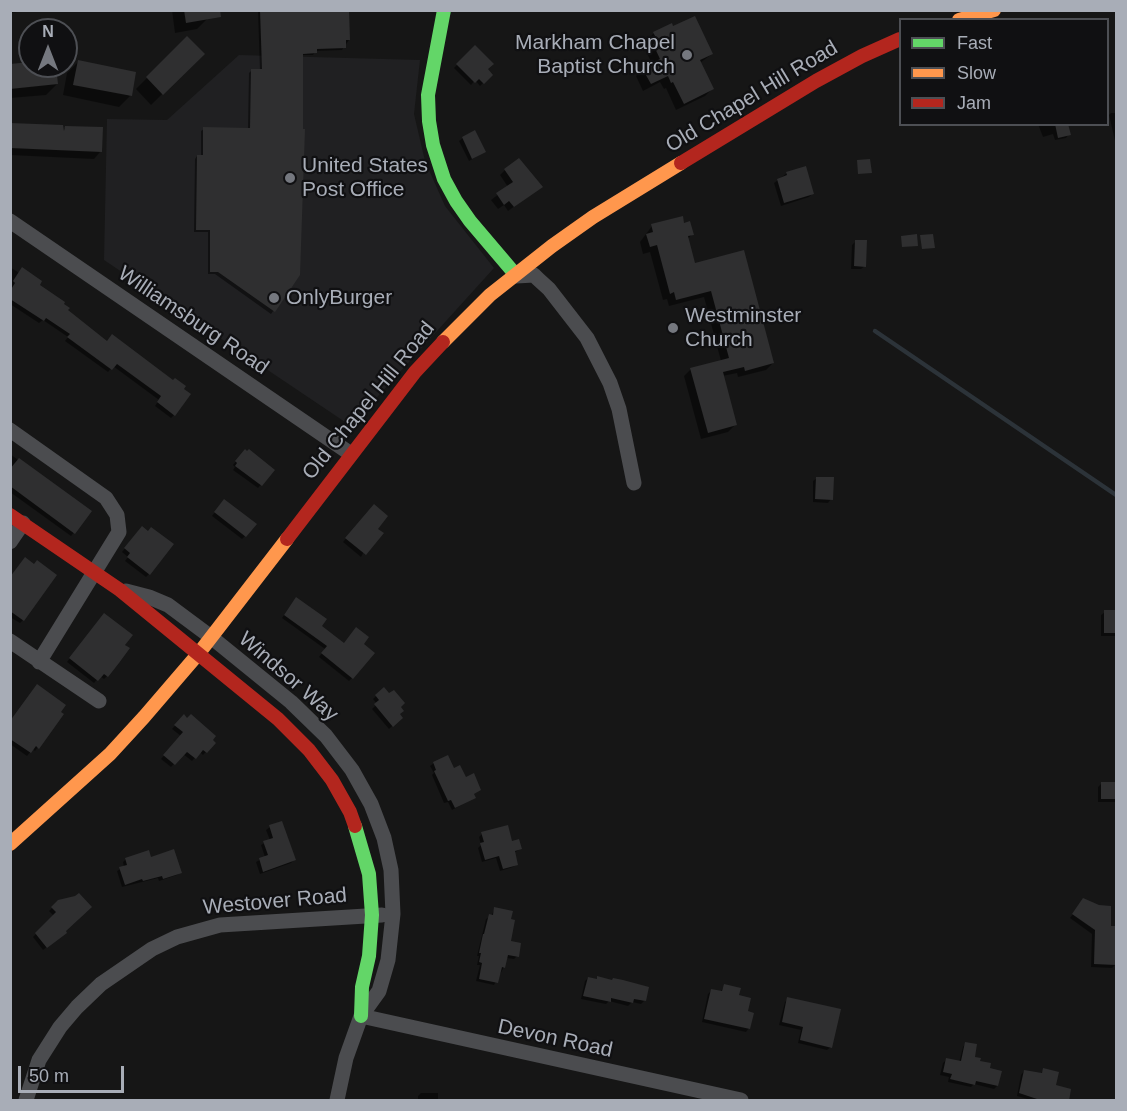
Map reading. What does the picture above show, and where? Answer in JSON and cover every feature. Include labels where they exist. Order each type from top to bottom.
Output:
[{"type":"street","points":[[444,10],[428,95],[433,145],[442,173],[456,201],[470,221],[514,274],[516,276],[534,275],[549,289],[583,331],[610,383],[619,409],[634,483]]},
{"type":"street","points":[[966,18],[994,10]]},
{"type":"street","name":"Old Chapel Hill Road","points":[[10,844],[110,754],[199,654],[351,454],[422,364],[456,326],[514,274],[593,217],[816,81],[899,39]]},
{"type":"street","name":"Williamsburg Road","points":[[10,222],[351,454]]},
{"type":"street","points":[[10,430],[105,498],[117,516],[119,532],[96,573],[39,662]]},
{"type":"street","points":[[10,542],[17,519]]},
{"type":"street","name":"Windsor Way","points":[[17,519],[120,590],[278,719],[309,750],[332,780],[350,812],[362,845],[369,874],[372,915],[361,1016],[346,1058],[337,1101]]},
{"type":"street","name":"Windsor Way","points":[[120,590],[149,597],[168,605],[291,702],[326,736],[352,770],[372,804],[384,838],[391,870],[393,914],[388,960],[379,991],[361,1016]]},
{"type":"street","points":[[10,641],[99,701]]},
{"type":"street","name":"Westover Road","points":[[26,1101],[39,1060],[60,1027],[77,1006],[102,984],[152,949],[184,934],[220,925],[393,914]]},
{"type":"street","name":"Devon Road","points":[[361,1016],[741,1101]]},
{"type":"shaded area","points":[[239,55],[420,60],[414,114],[425,161],[445,206],[494,268],[351,426],[104,260],[107,119],[167,120]]},
{"type":"building","points":[[184,10],[220,10],[221,17],[186,23]]},
{"type":"building","points":[[260,10],[349,10],[350,40],[346,40],[346,48],[317,49],[317,53],[303,54],[303,129],[305,129],[300,275],[275,312],[218,272],[210,272],[210,230],[196,230],[197,155],[203,155],[203,127],[250,128],[251,69],[262,69]]},
{"type":"building","points":[[695,16],[713,54],[700,60],[714,89],[684,104],[668,76],[651,84],[642,68],[660,59],[653,44],[658,42],[653,32]]},
{"type":"building","points":[[187,36],[205,54],[163,95],[146,77]]},
{"type":"building","points":[[475,45],[494,64],[488,69],[493,75],[484,84],[479,79],[475,83],[456,64]]},
{"type":"building","points":[[78,60],[136,72],[132,96],[73,85],[74,78],[78,78]]},
{"type":"building","points":[[18,63],[18,78],[57,78],[58,84],[10,89],[10,64]]},
{"type":"building","points":[[10,123],[63,125],[64,131],[65,126],[103,127],[102,152],[10,148]]},
{"type":"building","points":[[1055,126],[1069,126],[1071,135],[1058,138]]},
{"type":"building","points":[[475,130],[486,152],[472,159],[462,137]]},
{"type":"building","points":[[519,158],[543,187],[514,207],[509,201],[504,205],[496,193],[513,182],[504,169]]},
{"type":"building","points":[[870,159],[872,173],[858,174],[857,160]]},
{"type":"building","points":[[806,166],[814,194],[784,203],[777,179],[787,175],[786,172]]},
{"type":"building","points":[[683,216],[684,223],[690,221],[694,235],[688,236],[695,263],[744,250],[774,363],[745,371],[744,367],[723,372],[737,425],[708,433],[690,368],[729,358],[711,291],[676,300],[674,292],[670,294],[657,245],[650,247],[646,234],[653,232],[651,224]]},
{"type":"building","points":[[917,234],[918,246],[902,247],[901,236]]},
{"type":"building","points":[[933,234],[935,248],[922,249],[920,235]]},
{"type":"building","points":[[855,240],[867,240],[866,267],[854,266]]},
{"type":"building","points":[[22,267],[42,281],[40,285],[65,302],[64,304],[70,308],[68,310],[107,341],[112,334],[173,380],[175,378],[186,386],[184,389],[191,394],[175,416],[157,402],[161,396],[117,364],[112,370],[67,337],[70,334],[46,318],[44,321],[10,299],[10,291],[15,283],[13,281]]},
{"type":"building","points":[[245,449],[247,451],[249,449],[275,470],[262,486],[235,466],[237,463],[235,461]]},
{"type":"building","points":[[19,458],[92,511],[75,534],[10,486],[10,469]]},
{"type":"building","points":[[816,477],[834,477],[833,500],[815,499]]},
{"type":"building","points":[[224,499],[257,524],[246,537],[214,512]]},
{"type":"building","points":[[374,504],[388,516],[378,529],[384,533],[366,555],[345,538]]},
{"type":"building","points":[[142,526],[148,531],[151,527],[174,544],[150,575],[127,557],[130,553],[124,548]]},
{"type":"building","points":[[25,557],[34,564],[37,560],[57,575],[24,621],[10,611],[10,577]]},
{"type":"building","points":[[296,597],[327,619],[322,626],[344,643],[356,627],[369,637],[364,644],[375,653],[353,679],[321,653],[327,646],[284,615]]},
{"type":"building","points":[[1104,610],[1116,610],[1116,633],[1104,633]]},
{"type":"building","points":[[104,613],[133,635],[125,645],[130,648],[119,663],[108,677],[104,674],[98,681],[69,658]]},
{"type":"building","points":[[37,684],[66,705],[61,712],[64,714],[39,749],[36,746],[31,753],[10,739],[10,721]]},
{"type":"building","points":[[384,687],[389,693],[394,690],[405,703],[401,707],[404,711],[400,714],[403,718],[393,727],[374,704],[379,700],[375,695]]},
{"type":"building","points":[[184,714],[187,718],[191,714],[216,736],[213,740],[216,743],[207,753],[203,750],[196,759],[187,752],[175,765],[163,755],[183,732],[174,725]]},
{"type":"building","points":[[448,755],[454,768],[460,765],[466,777],[474,773],[481,790],[474,794],[476,798],[455,808],[451,800],[448,801],[434,771],[436,770],[433,762]]},
{"type":"building","points":[[1101,782],[1116,782],[1116,799],[1101,799]]},
{"type":"building","points":[[282,821],[296,860],[263,872],[259,858],[268,855],[263,841],[273,838],[269,825]]},
{"type":"building","points":[[508,825],[512,841],[519,839],[522,849],[515,851],[518,865],[503,869],[499,856],[485,860],[480,843],[484,842],[481,832]]},
{"type":"building","points":[[174,849],[182,873],[163,879],[162,876],[143,881],[142,879],[125,885],[119,867],[127,865],[125,858],[149,850],[151,857]]},
{"type":"building","points":[[79,893],[92,907],[66,931],[67,933],[47,948],[35,933],[56,912],[51,907],[58,900]]},
{"type":"building","points":[[1083,898],[1099,905],[1111,906],[1111,926],[1116,926],[1116,965],[1094,964],[1095,930],[1072,914]]},
{"type":"building","points":[[494,907],[513,911],[511,919],[515,920],[511,941],[521,943],[519,957],[508,955],[498,983],[479,979],[482,963],[479,962],[481,953],[479,953],[489,914],[493,915]]},
{"type":"building","points":[[597,976],[649,987],[646,1001],[634,999],[633,1003],[611,998],[611,1002],[583,996],[588,977],[597,979]]},
{"type":"building","points":[[724,984],[741,988],[739,995],[751,998],[748,1011],[754,1013],[750,1029],[704,1019],[711,989],[722,991]]},
{"type":"building","points":[[787,997],[841,1009],[832,1048],[800,1040],[803,1027],[782,1022]]},
{"type":"building","points":[[965,1042],[977,1044],[975,1057],[981,1058],[980,1061],[991,1063],[990,1068],[1002,1071],[998,1086],[976,1081],[975,1085],[950,1079],[952,1074],[943,1072],[946,1058],[961,1061]]},
{"type":"building","points":[[1043,1068],[1059,1072],[1056,1085],[1071,1089],[1069,1101],[1043,1101],[1019,1093],[1024,1070],[1042,1073]]},
{"type":"waterway","points":[[875,331],[1116,495]]},
{"type":"traffic: fast","points":[[444,10],[428,95],[433,145],[444,179],[456,201],[515,274]]},
{"type":"traffic: fast","points":[[355,826],[369,874],[372,915],[369,956],[362,987],[361,1016]]},
{"type":"traffic: slow","points":[[966,18],[994,10]]},
{"type":"traffic: slow","points":[[443,342],[490,295],[552,246],[593,217],[681,163]]},
{"type":"traffic: slow","points":[[10,844],[110,754],[144,717],[199,653],[287,539]]},
{"type":"traffic: jam","points":[[681,163],[816,81],[899,39]]},
{"type":"traffic: jam","points":[[287,539],[415,372],[443,342]]},
{"type":"traffic: jam","points":[[10,515],[120,590],[278,719],[309,750],[332,780],[355,826]]},
{"type":"place","name":"Markham Chapel Baptist Church","points":[[687,55]]},
{"type":"place","name":"United States Post Office","points":[[290,178]]},
{"type":"place","name":"OnlyBurger","points":[[274,298]]},
{"type":"place","name":"Westminster Church","points":[[673,328]]}]
